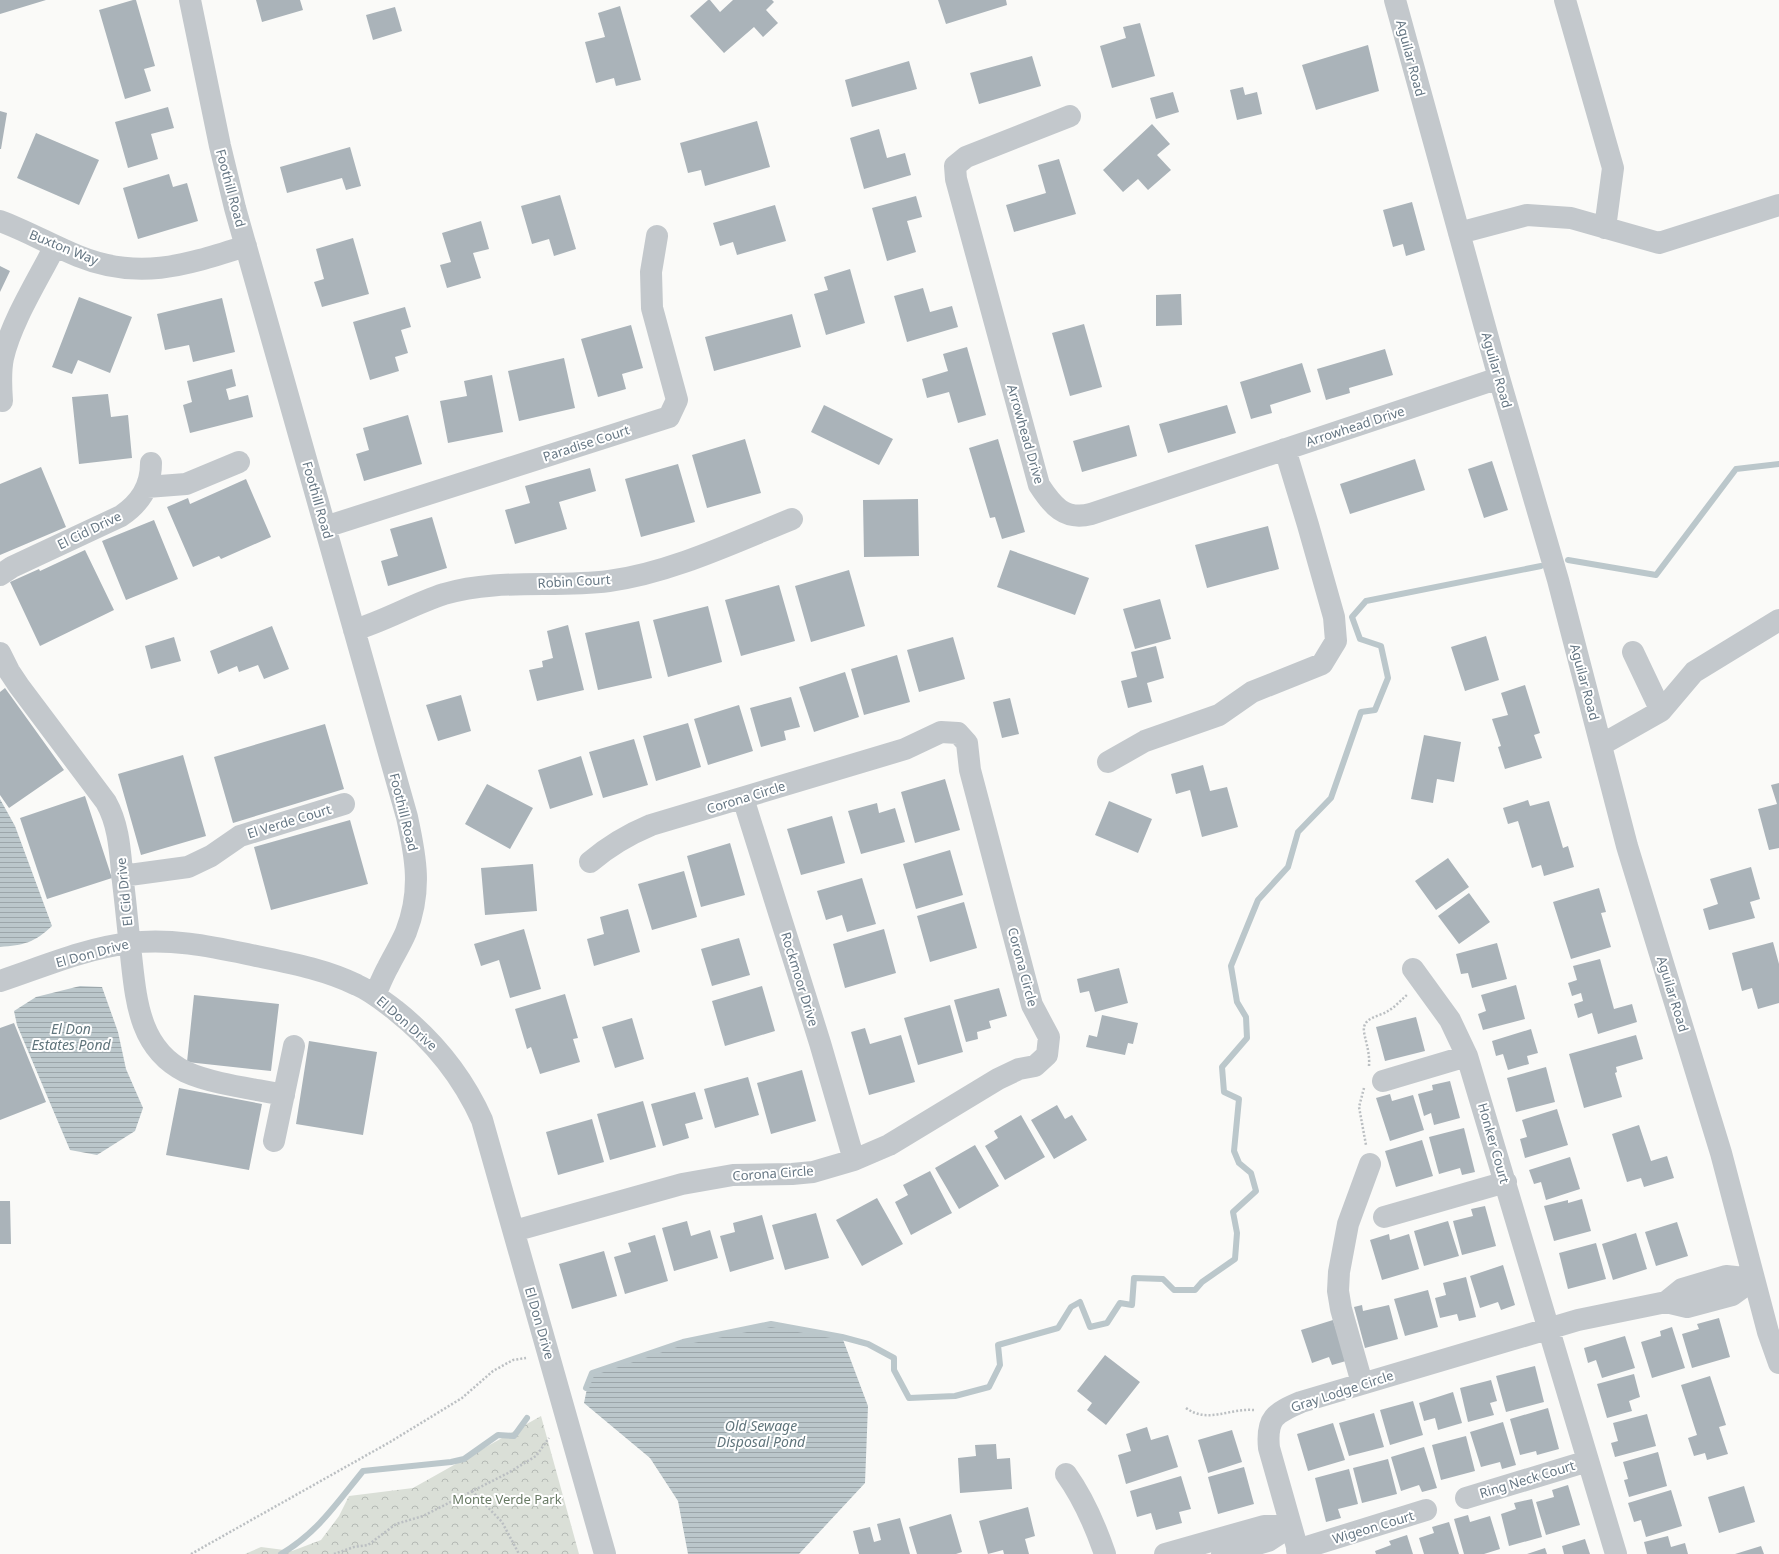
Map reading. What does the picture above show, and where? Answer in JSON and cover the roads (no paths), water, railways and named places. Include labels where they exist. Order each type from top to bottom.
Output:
[{"type":"street","name":"Foothill Road","points":[[190,0],[220,146],[246,246],[326,527],[407,817],[415,851],[417,873],[416,894],[408,927],[375,995]]},
{"type":"street","name":"Aguilar Road","points":[[1396,0],[1499,378],[1558,580],[1627,846],[1721,1153],[1768,1332],[1779,1363]]},
{"type":"street","points":[[1565,0],[1613,168],[1605,228]]},
{"type":"street","name":"Arrowhead Drive","points":[[1070,116],[966,158],[955,166],[956,179],[1039,484],[1050,501],[1063,513],[1084,516],[1499,378]]},
{"type":"street","points":[[1459,233],[1527,215],[1571,218],[1659,243],[1779,205]]},
{"type":"street","name":"Buxton Way","points":[[0,221],[80,257],[104,264],[128,268],[148,269],[171,267],[196,262],[246,246]]},
{"type":"street","name":"Paradise Court","points":[[326,527],[669,417],[677,400],[652,308],[651,272],[657,236]]},
{"type":"street","points":[[2,401],[2,359],[10,336],[55,246]]},
{"type":"street","points":[[1108,762],[1145,741],[1219,714],[1252,692],[1322,664],[1336,641],[1334,617],[1285,449]]},
{"type":"street","points":[[147,487],[186,484],[239,462]]},
{"type":"street","name":"El Cid Drive","points":[[0,575],[12,567],[121,516],[133,508],[142,498],[147,487],[151,475],[151,463]]},
{"type":"street","name":"Robin Court","points":[[354,630],[444,594],[495,584],[609,581],[660,569],[726,546],[792,519]]},
{"type":"street","points":[[1601,745],[1660,711],[1694,672],[1779,620]]},
{"type":"street","points":[[1633,652],[1660,711]]},
{"type":"street","name":"El Cid Drive","points":[[0,653],[19,686],[106,802],[114,816],[117,828],[136,1000],[139,1014],[149,1036],[166,1058],[188,1072],[204,1078],[284,1095]]},
{"type":"street","name":"Corona Circle","points":[[514,1231],[682,1184],[733,1175],[792,1174],[813,1172],[854,1160],[889,1145],[1012,1072],[1035,1066],[1047,1055],[1049,1037],[1032,1005],[970,770],[967,743],[958,733],[941,732],[905,749],[651,825],[633,832],[607,848],[590,862]]},
{"type":"street","name":"Rockmoor Drive","points":[[743,798],[820,1043],[854,1160]]},
{"type":"street","name":"El Verde Court","points":[[122,876],[188,867],[211,856],[240,836],[344,804]]},
{"type":"street","name":"El Don Drive","points":[[0,981],[79,954],[130,943],[151,941],[174,942],[248,954],[321,971],[357,985],[375,995],[425,1035],[440,1051],[465,1085],[482,1120],[605,1554]]},
{"type":"street","name":"Honker Court","points":[[1413,969],[1450,1020],[1467,1056],[1549,1328]]},
{"type":"street","points":[[274,1141],[294,1046]]},
{"type":"street","points":[[1383,1081],[1467,1056]]},
{"type":"street","points":[[1362,1384],[1341,1309],[1338,1291],[1339,1272],[1348,1224],[1370,1164]]},
{"type":"street","points":[[1384,1217],[1506,1182]]},
{"type":"street","name":"Gray Lodge Circle","points":[[1291,1526],[1269,1448],[1267,1433],[1273,1418],[1286,1409],[1302,1402],[1578,1320],[1666,1302],[1687,1307],[1732,1295],[1754,1279]]},
{"type":"street","points":[[1549,1328],[1616,1554]]},
{"type":"street","name":"Ring Neck Court","points":[[1466,1498],[1588,1460]]},
{"type":"street","points":[[1066,1474],[1087,1508],[1105,1554]]},
{"type":"street","name":"Wigeon Court","points":[[1298,1552],[1426,1510]]},
{"type":"street","points":[[1172,1553],[1229,1547],[1264,1526],[1291,1526],[1298,1552]]},
{"type":"water","points":[[0,799],[15,826],[52,926],[34,940],[22,944],[0,947]]},
{"type":"water","name":"El Don Estates Pond","points":[[80,986],[102,987],[118,1032],[126,1069],[143,1108],[135,1131],[97,1155],[70,1150],[17,1025],[14,1011],[36,997]]},
{"type":"water","name":"Old Sewage Disposal Pond","points":[[771,1324],[842,1337],[868,1406],[865,1483],[799,1554],[688,1554],[678,1501],[650,1458],[584,1403],[590,1374],[683,1342]]},
{"type":"waterway","points":[[1568,560],[1656,575],[1736,469],[1779,464]]},
{"type":"waterway","points":[[586,1388],[592,1373],[683,1342],[771,1324],[842,1337],[868,1344],[894,1358],[894,1370],[909,1398],[955,1396],[989,1387],[1000,1365],[998,1345],[1058,1328],[1071,1307],[1080,1302],[1090,1327],[1107,1323],[1120,1303],[1132,1305],[1134,1278],[1163,1279],[1174,1290],[1195,1290],[1202,1282],[1235,1259],[1237,1233],[1233,1212],[1256,1191],[1251,1173],[1239,1163],[1234,1151],[1239,1099],[1224,1092],[1222,1067],[1247,1038],[1246,1017],[1237,1002],[1231,966],[1258,900],[1288,867],[1298,832],[1331,798],[1361,712],[1375,710],[1388,678],[1381,646],[1360,639],[1352,617],[1366,601],[1541,566]]},
{"type":"waterway","points":[[281,1554],[305,1537],[326,1517],[363,1471],[451,1462],[464,1459],[498,1435],[514,1436],[527,1418]]},
{"type":"park label","name":"Monte Verde Park","points":[[507,1499]]}]
